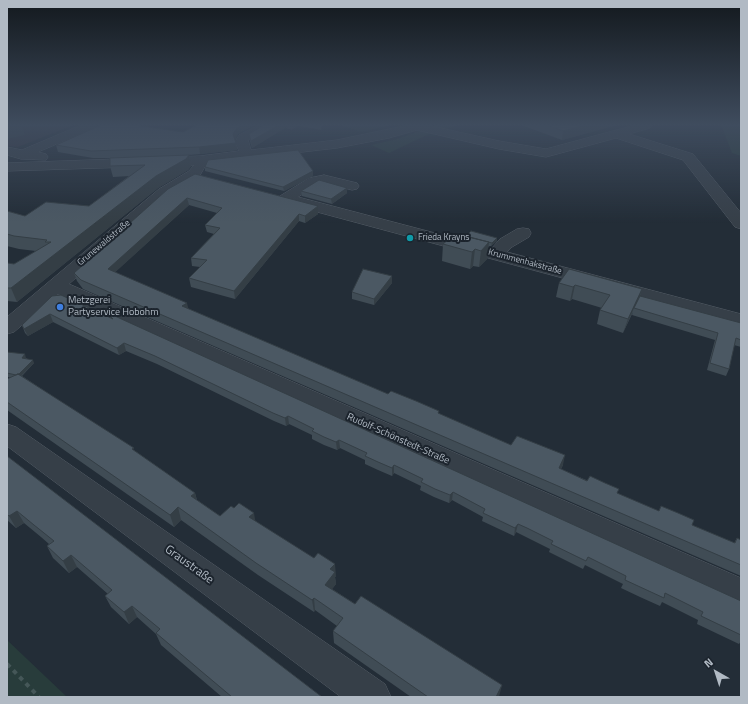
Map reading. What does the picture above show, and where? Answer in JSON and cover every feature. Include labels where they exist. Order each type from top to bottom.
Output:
[{"type":"street","points":[[46,158],[75,163],[201,171],[265,158]]},
{"type":"street","points":[[689,158],[741,224]]},
{"type":"street","points":[[7,167],[101,164]]},
{"type":"street","name":"Grunewaldstraße","points":[[11,320],[55,285],[164,192],[201,171]]},
{"type":"street","name":"Krummenhakstraße","points":[[352,186],[324,179],[314,181],[278,197],[741,320]]},
{"type":"street","points":[[496,254],[506,243],[523,233]]},
{"type":"street","name":"Rudolf-Schönstedt-Straße","points":[[55,285],[741,594]]},
{"type":"street","name":"Graustraße","points":[[7,434],[372,697]]},
{"type":"path","points":[[7,664],[39,697]]},
{"type":"green space","points":[[7,640],[67,697],[7,697]]},
{"type":"building","points":[[110,158],[187,158],[156,176],[11,288],[7,288],[7,264],[14,264],[51,242],[45,242],[47,240],[7,234],[7,211],[25,216],[46,202],[89,206],[145,165],[110,166]]},
{"type":"building","points":[[227,158],[304,158],[313,171],[283,187],[205,167],[208,160]]},
{"type":"building","points":[[195,174],[318,206],[305,216],[299,214],[234,291],[189,278],[207,260],[191,258],[220,228],[205,225],[222,208],[187,198],[108,269],[187,303],[182,306],[388,394],[391,391],[416,401],[439,411],[438,413],[511,445],[517,436],[565,455],[559,468],[587,481],[590,476],[619,489],[617,493],[659,511],[661,506],[678,513],[694,520],[692,525],[735,543],[737,538],[741,540],[741,565],[81,280],[74,273],[168,189]]},
{"type":"building","points":[[319,180],[347,188],[331,199],[301,191]]},
{"type":"building","points":[[471,231],[497,238],[492,243],[466,236]]},
{"type":"building","points":[[455,234],[489,242],[481,251],[475,249],[472,252],[443,244]]},
{"type":"building","points":[[363,269],[392,276],[374,299],[352,292]]},
{"type":"building","points":[[569,269],[642,289],[628,319],[600,310],[610,295],[575,285],[573,287],[559,283]]},
{"type":"building","points":[[61,295],[113,319],[106,312],[741,601],[741,635],[701,616],[703,612],[665,593],[664,598],[625,580],[626,576],[588,557],[586,561],[551,544],[553,541],[527,528],[518,524],[515,528],[483,513],[485,509],[453,492],[450,495],[435,489],[421,482],[423,479],[394,465],[392,468],[378,462],[365,456],[367,453],[339,440],[336,442],[324,437],[312,431],[314,429],[288,416],[285,418],[273,413],[155,356],[124,343],[117,348],[50,314],[24,329],[22,325],[52,296]]},
{"type":"building","points":[[640,296],[741,323],[741,340],[736,338],[729,369],[710,363],[718,333],[634,308]]},
{"type":"building","points":[[7,352],[25,354],[22,358],[33,360],[19,374],[16,375],[7,373]]},
{"type":"building","points":[[18,374],[134,448],[132,449],[195,493],[191,496],[220,516],[231,506],[234,508],[239,503],[254,513],[249,517],[314,558],[318,553],[335,564],[330,569],[335,572],[325,585],[355,604],[361,596],[502,685],[496,697],[428,697],[333,631],[343,618],[314,598],[312,600],[256,563],[178,507],[170,515],[7,402],[7,379]]},
{"type":"building","points":[[7,456],[322,697],[232,697],[156,633],[160,629],[132,606],[124,612],[105,596],[112,590],[71,555],[63,561],[47,546],[54,541],[17,511],[9,516],[7,514]]},
{"type":"place","name":"Frieda Krayns","points":[[410,238]]},
{"type":"place","name":"Metzgerei Partyservice Hobohm","points":[[60,307]]}]
